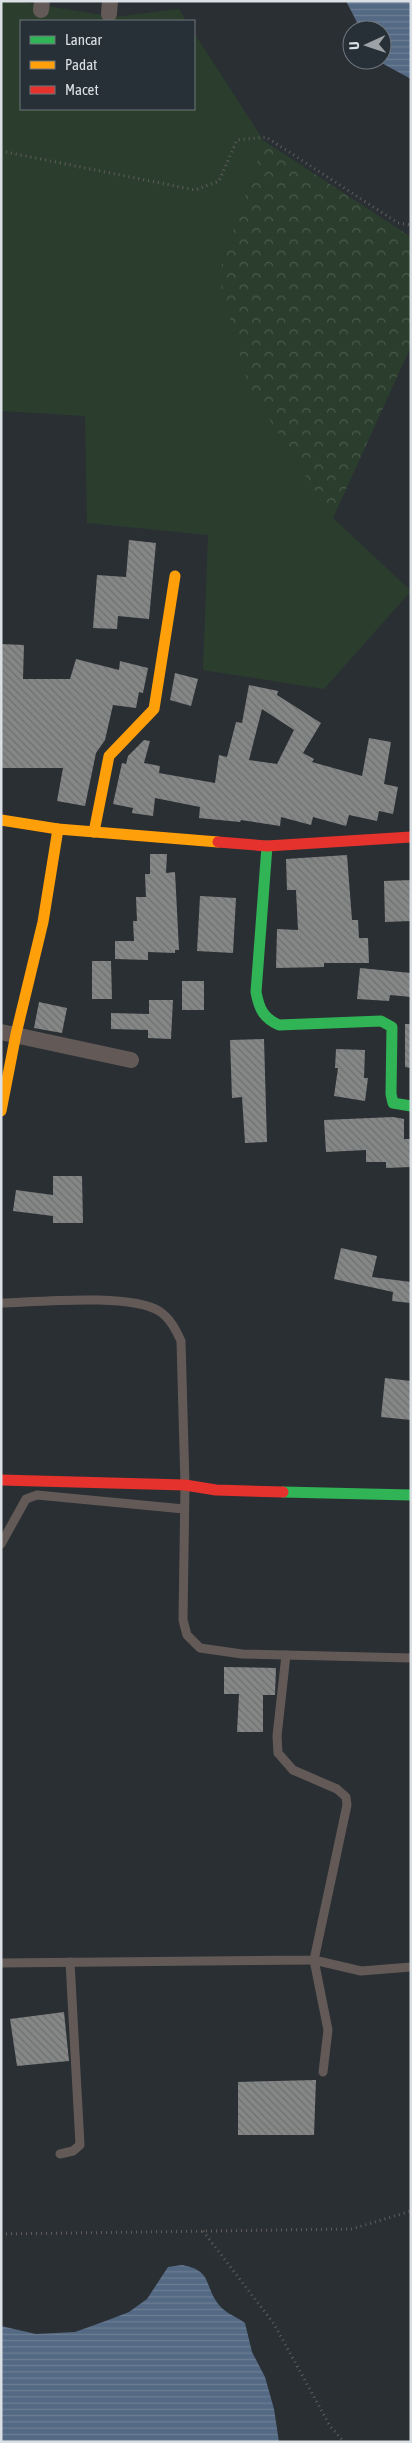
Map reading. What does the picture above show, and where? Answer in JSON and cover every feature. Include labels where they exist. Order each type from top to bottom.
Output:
[{"type":"street","points":[[94,832],[110,756],[154,709],[163,661],[174,576]]},
{"type":"street","points":[[1,820],[58,829],[267,846],[411,837]]},
{"type":"street","points":[[1,1111],[9,1033],[43,922],[58,829]]},
{"type":"street","points":[[267,846],[256,992],[260,1008],[267,1020],[280,1024],[381,1021],[392,1027],[394,1040],[390,1094],[393,1103],[411,1106]]},
{"type":"street","points":[[9,1033],[131,1060]]},
{"type":"street","points":[[1,1480],[185,1485],[216,1490],[411,1495]]},
{"type":"lane","points":[[1,1303],[92,1300],[145,1305],[160,1311],[174,1325],[181,1341],[185,1485],[183,1620],[187,1635],[200,1648],[242,1654],[411,1658]]},
{"type":"lane","points":[[1,1544],[26,1499],[37,1495],[184,1509]]},
{"type":"lane","points":[[286,1655],[277,1736],[278,1753],[293,1770],[337,1789],[346,1797],[347,1806],[314,1960],[328,2030],[323,2072]]},
{"type":"lane","points":[[1,1963],[314,1960],[361,1971],[411,1967]]},
{"type":"lane","points":[[60,2154],[73,2151],[80,2145],[70,1962]]},
{"type":"path","points":[[1,151],[195,190],[219,181],[237,140],[266,137],[398,223],[411,225]]},
{"type":"path","points":[[1,2234],[136,2234],[203,2230],[352,2229],[411,2212]]},
{"type":"path","points":[[203,2230],[274,2324],[330,2426],[344,2442]]},
{"type":"green space","points":[[1,1],[15,1],[114,17],[179,9],[185,20],[20,20],[20,110],[195,110],[195,35],[264,141],[218,275],[333,518],[411,591],[324,689],[203,670],[208,535],[87,523],[85,416],[1,411]]},
{"type":"green space","points":[[264,141],[411,237],[411,346],[333,518],[249,388],[218,275]]},
{"type":"water","points":[[346,1],[411,1],[411,79],[392,69],[392,20],[356,20]]},
{"type":"water","points":[[182,2265],[199,2271],[207,2280],[219,2305],[245,2323],[252,2352],[265,2377],[274,2409],[279,2442],[1,2442],[1,2326],[36,2334],[75,2332],[129,2312],[147,2299],[168,2267]]},
{"type":"building","points":[[129,540],[156,543],[149,619],[118,616],[117,629],[93,628],[97,575],[126,577]]},
{"type":"building","points":[[1,644],[24,645],[23,679],[70,679],[76,659],[119,670],[120,661],[148,668],[143,693],[139,692],[136,708],[113,705],[105,740],[96,753],[85,806],[57,801],[63,768],[1,768]]},
{"type":"building","points":[[175,673],[198,679],[191,706],[170,700]]},
{"type":"building","points":[[249,685],[278,691],[277,695],[321,723],[303,753],[314,759],[312,762],[362,776],[369,738],[391,742],[384,784],[398,787],[393,814],[379,811],[377,821],[349,815],[346,826],[313,817],[311,825],[281,817],[280,826],[241,820],[240,822],[199,818],[200,807],[155,798],[153,816],[132,813],[133,808],[113,804],[122,763],[126,764],[128,756],[144,740],[150,741],[144,763],[160,766],[159,773],[215,783],[219,755],[227,757],[236,722],[242,723]],"holes":[[[262,709],[294,730],[277,764],[249,760]]]},
{"type":"building","points":[[150,854],[167,854],[166,873],[175,872],[179,950],[175,950],[175,953],[148,952],[148,960],[115,959],[115,941],[134,941],[133,921],[137,921],[136,897],[146,897],[145,874],[150,874]]},
{"type":"building","points":[[347,855],[352,920],[358,920],[359,938],[368,938],[369,963],[324,963],[324,967],[276,968],[277,929],[298,930],[296,890],[287,890],[286,859]]},
{"type":"building","points":[[411,880],[411,921],[385,922],[384,881]]},
{"type":"building","points":[[200,896],[236,898],[233,953],[197,951]]},
{"type":"building","points":[[92,961],[111,961],[112,999],[92,999]]},
{"type":"building","points":[[360,968],[411,973],[411,997],[390,995],[389,1001],[357,999]]},
{"type":"building","points":[[182,981],[204,981],[204,1010],[182,1010]]},
{"type":"building","points":[[149,1000],[173,1000],[171,1039],[148,1038],[148,1030],[111,1029],[111,1013],[149,1014]]},
{"type":"building","points":[[39,1002],[67,1008],[62,1033],[34,1028]]},
{"type":"building","points":[[405,1024],[411,1024],[411,1068],[405,1067]]},
{"type":"building","points":[[264,1039],[267,1142],[245,1143],[242,1097],[232,1098],[230,1040]]},
{"type":"building","points":[[336,1049],[365,1050],[364,1078],[368,1078],[365,1101],[334,1096],[338,1068],[335,1068]]},
{"type":"building","points":[[393,1117],[404,1119],[404,1139],[411,1139],[411,1167],[386,1168],[386,1162],[366,1162],[366,1150],[326,1152],[324,1120]]},
{"type":"building","points":[[53,1176],[82,1176],[83,1223],[53,1223],[53,1216],[13,1211],[16,1190],[53,1195]]},
{"type":"building","points":[[341,1248],[377,1256],[372,1277],[411,1282],[411,1303],[392,1301],[393,1292],[334,1279]]},
{"type":"building","points":[[385,1378],[411,1381],[411,1420],[381,1417]]},
{"type":"building","points":[[224,1667],[276,1668],[275,1695],[263,1695],[263,1732],[237,1732],[239,1694],[224,1694]]},
{"type":"building","points":[[64,2012],[69,2061],[17,2066],[10,2019]]},
{"type":"building","points":[[316,2080],[314,2135],[238,2135],[238,2082]]},
{"type":"traffic: fast","points":[[267,846],[256,992],[265,1016],[279,1025],[381,1021],[392,1027],[391,1094],[393,1103],[411,1106]]},
{"type":"traffic: fast","points":[[283,1492],[411,1495]]},
{"type":"traffic: slow","points":[[94,832],[109,756],[154,709],[175,576]]},
{"type":"traffic: slow","points":[[1,820],[58,829],[218,842]]},
{"type":"traffic: slow","points":[[1,1111],[16,1034],[43,922],[58,829]]},
{"type":"traffic: jam","points":[[218,842],[267,846],[411,837]]},
{"type":"traffic: jam","points":[[1,1480],[185,1485],[216,1490],[283,1492]]}]
